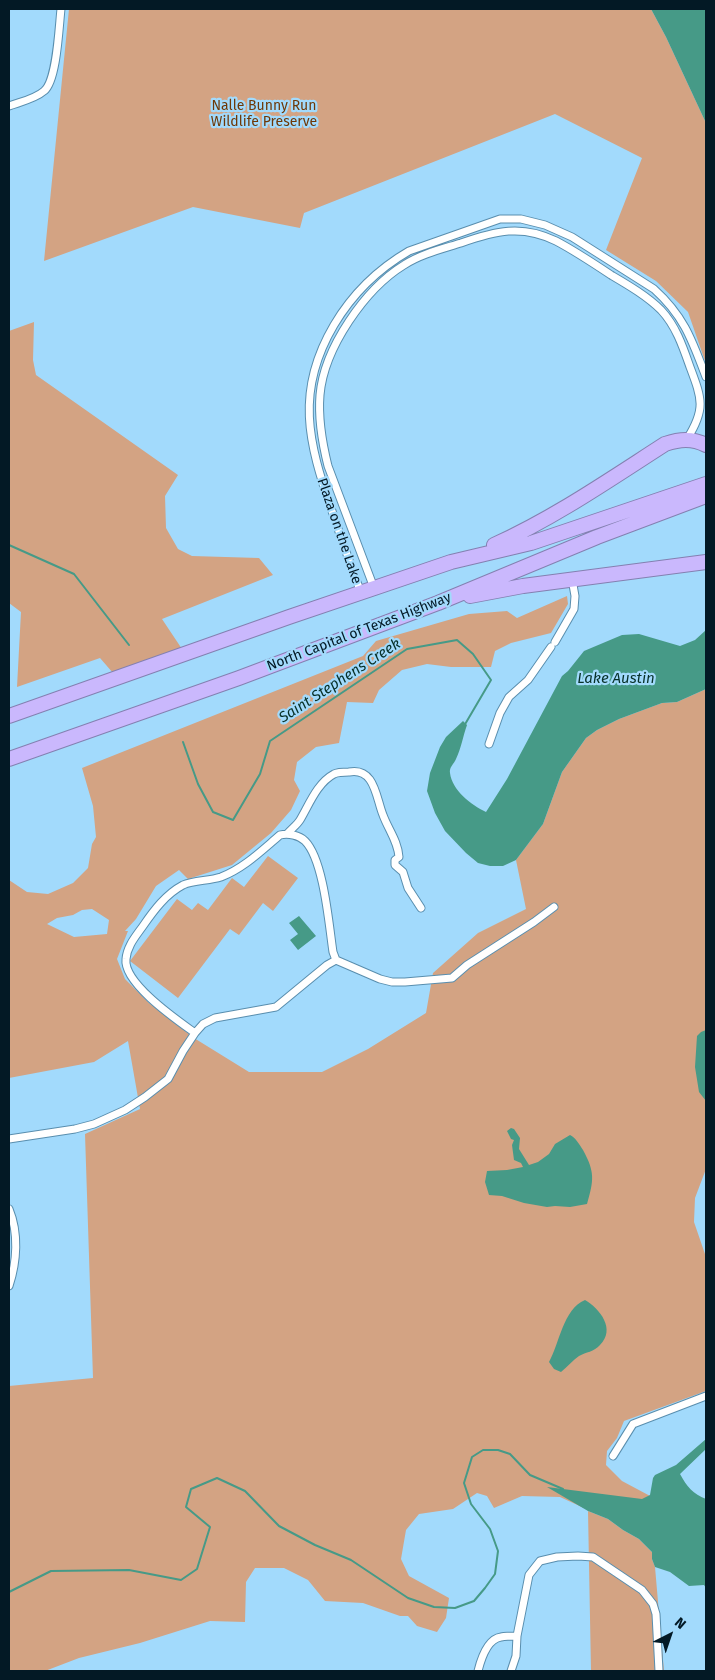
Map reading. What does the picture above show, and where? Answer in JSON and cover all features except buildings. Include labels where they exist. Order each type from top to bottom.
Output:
[{"type":"highway","points":[[465,558],[514,536],[564,508],[665,444],[687,439],[706,445]]},
{"type":"highway","name":"North Capital of Texas Highway","points":[[9,759],[239,678],[438,603],[597,537],[678,501],[706,484]]},
{"type":"highway","name":"North Capital of Texas Highway","points":[[9,716],[289,617],[465,558],[531,544],[678,501],[706,496]]},
{"type":"highway","points":[[438,603],[523,586],[706,562]]},
{"type":"street","points":[[9,106],[37,96],[46,90],[50,82],[56,54],[61,9]]},
{"type":"street","name":"Plaza on the Lake","points":[[361,593],[317,468],[310,430],[310,389],[314,369],[327,337],[349,303],[365,284],[409,251],[500,219],[521,219],[545,225],[572,237],[654,289],[664,298],[678,314],[688,331],[706,377]]},
{"type":"street","name":"Plaza on the Lake","points":[[374,588],[322,446],[320,392],[336,341],[359,307],[388,277],[420,256],[504,230],[525,231],[543,235],[567,247],[650,300],[673,327],[682,343],[696,384],[701,403],[698,417],[687,439]]},
{"type":"street","points":[[567,247],[572,237]]},
{"type":"street","points":[[436,241],[439,250]]},
{"type":"street","points":[[327,337],[336,341]]},
{"type":"street","name":"Plaza on the Lake","points":[[317,468],[328,466]]},
{"type":"street","points":[[489,744],[500,713],[509,697],[528,680],[574,609],[572,579]]},
{"type":"street","points":[[287,834],[300,820],[308,802],[334,774],[353,771],[364,774],[371,780],[382,814],[398,847],[399,857],[395,860],[394,865],[403,872],[408,888],[421,908]]},
{"type":"street","points":[[195,1032],[164,1010],[132,978],[126,966],[129,947],[150,915],[168,895],[185,885],[221,876],[244,864],[280,835],[287,834],[305,841],[320,872],[333,952],[336,960],[380,979],[392,982],[405,982],[452,978],[467,965],[554,907]]},
{"type":"street","points":[[9,1139],[75,1129],[94,1124],[125,1110],[168,1079],[195,1032],[203,1024],[215,1018],[276,1007],[327,965],[336,960]]},
{"type":"street","points":[[9,1209],[13,1222],[16,1249],[9,1286]]},
{"type":"street","points":[[612,1456],[633,1424],[706,1396]]},
{"type":"street","points":[[511,1671],[516,1656],[517,1636],[529,1575],[540,1561],[557,1557],[578,1556],[593,1557],[642,1590],[653,1604],[656,1614],[659,1671]]},
{"type":"street","points":[[478,1671],[484,1653],[493,1641],[499,1637],[517,1636]]},
{"type":"green space","name":"Nalle Bunny Run Wildlife Preserve","points":[[69,9],[651,9],[706,123],[706,364],[688,312],[656,281],[606,250],[642,158],[555,114],[304,213],[300,228],[193,207],[44,261]]},
{"type":"green space","points":[[34,322],[33,360],[36,375],[178,475],[165,496],[166,528],[178,549],[192,556],[259,558],[273,575],[162,619],[182,649],[113,673],[100,658],[17,687],[21,612],[9,603],[9,331]]},
{"type":"green space","points":[[567,596],[568,604],[551,633],[511,643],[495,651],[491,667],[451,667],[427,664],[402,670],[379,690],[373,703],[347,702],[339,743],[316,747],[297,762],[294,780],[300,791],[291,810],[271,833],[232,865],[188,879],[179,870],[156,886],[136,919],[125,931],[128,931],[117,959],[125,979],[149,1003],[194,1038],[249,1072],[322,1072],[368,1049],[426,1013],[433,973],[478,933],[526,909],[516,860],[543,824],[562,772],[586,738],[619,719],[662,703],[677,702],[706,689],[706,1169],[695,1198],[694,1222],[706,1257],[706,1391],[624,1421],[617,1438],[607,1451],[606,1465],[622,1481],[652,1497],[646,1509],[584,1508],[560,1497],[522,1496],[494,1508],[487,1496],[477,1493],[453,1509],[419,1514],[406,1530],[401,1559],[409,1576],[449,1598],[446,1618],[437,1632],[417,1626],[408,1616],[400,1616],[363,1603],[325,1601],[308,1580],[284,1568],[255,1568],[246,1582],[245,1622],[210,1621],[140,1643],[79,1658],[45,1671],[9,1671],[9,1386],[93,1378],[85,1134],[140,1109],[128,1041],[94,1062],[9,1078],[9,880],[27,892],[48,894],[73,883],[88,868],[92,844],[96,837],[93,806],[82,768],[363,656],[376,641],[469,614],[507,611],[517,618]],"holes":[[[92,909],[109,920],[107,934],[74,937],[47,924],[57,918],[73,915],[82,910]]]},
{"type":"green space","points":[[268,856],[298,878],[273,911],[263,903],[239,935],[230,929],[178,998],[130,961],[177,899],[192,910],[198,903],[208,910],[232,878],[244,887]]},
{"type":"green space","points":[[588,1511],[608,1519],[639,1539],[652,1552],[664,1671],[591,1671]]},
{"type":"water","points":[[651,9],[706,9],[706,123],[666,37]]},
{"type":"water","name":"Lake Austin","points":[[706,630],[706,689],[677,702],[662,703],[619,719],[586,738],[562,772],[543,824],[516,860],[503,866],[490,866],[478,863],[445,831],[435,813],[427,791],[430,773],[440,747],[446,737],[463,721],[467,725],[458,755],[450,769],[450,773],[458,791],[474,805],[486,812],[507,779],[562,676],[584,651],[622,635],[639,634],[680,646],[695,640]]},
{"type":"water","points":[[299,916],[316,936],[298,950],[290,940],[298,934],[289,923]]},
{"type":"water","points":[[706,1030],[706,1101],[699,1092],[695,1067],[697,1036]]},
{"type":"water","points":[[511,1128],[514,1129],[520,1138],[519,1149],[529,1165],[538,1162],[549,1154],[555,1144],[570,1135],[577,1141],[590,1164],[592,1176],[587,1204],[570,1207],[547,1207],[524,1203],[502,1196],[489,1195],[485,1182],[487,1171],[523,1167],[521,1163],[514,1160],[512,1145],[514,1140],[511,1139],[507,1131]]},
{"type":"water","points":[[585,1300],[601,1314],[607,1332],[605,1339],[593,1351],[574,1359],[561,1372],[554,1369],[549,1362],[567,1319],[572,1311]]},
{"type":"water","points":[[706,1439],[706,1449],[680,1474],[691,1490],[706,1499],[706,1588],[704,1585],[689,1586],[670,1572],[655,1567],[652,1552],[639,1539],[608,1519],[588,1511],[547,1487],[642,1499],[650,1495],[655,1475],[676,1465]]},
{"type":"waterway","name":"Saint Stephens Creek","points":[[9,545],[74,574],[129,645]]},
{"type":"waterway","name":"Saint Stephens Creek","points":[[183,742],[198,784],[213,812],[233,820],[260,774],[270,741],[407,649],[457,640],[473,654],[491,680],[464,726]]},
{"type":"waterway","points":[[9,1592],[51,1571],[129,1570],[181,1580],[197,1569],[210,1527],[186,1507],[191,1489],[217,1478],[245,1491],[279,1526],[315,1545],[351,1560],[408,1598],[434,1607],[455,1608],[474,1601],[485,1588],[495,1574],[498,1551],[490,1529],[471,1504],[464,1483],[472,1457],[483,1450],[498,1450],[510,1454],[530,1475],[563,1489]]}]
